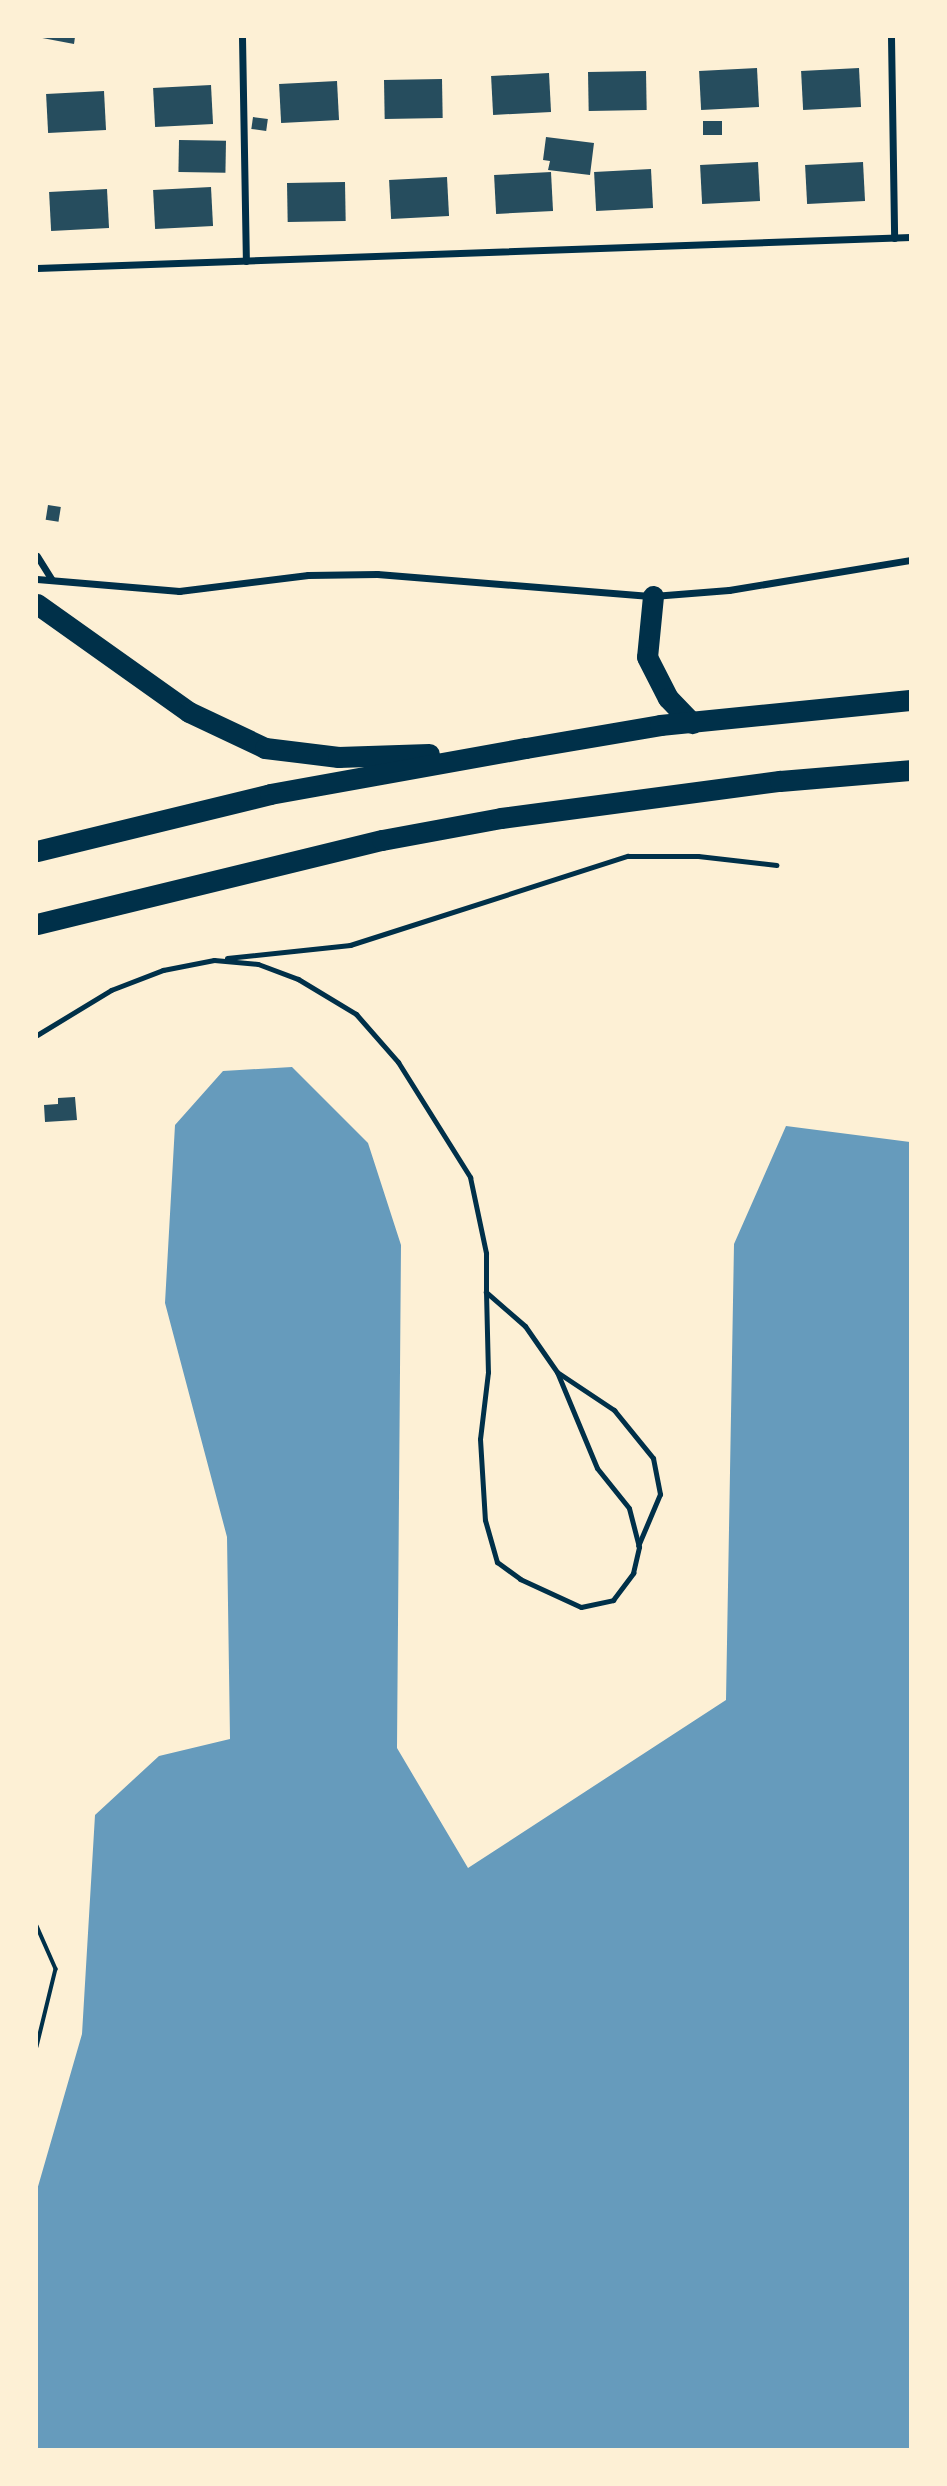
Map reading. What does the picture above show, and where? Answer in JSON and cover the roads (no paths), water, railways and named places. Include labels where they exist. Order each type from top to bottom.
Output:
[{"type":"highway","points":[[653,596],[647,657],[668,698],[692,723]]},
{"type":"highway","points":[[37,604],[189,712],[265,748],[338,757],[526,748]]},
{"type":"highway","points":[[37,851],[270,794],[526,748],[692,723],[910,700]]},
{"type":"highway","points":[[37,923],[382,840],[501,818],[780,781],[910,770]]},
{"type":"highway","points":[[37,934],[104,906]]},
{"type":"street","points":[[242,37],[247,261]]},
{"type":"street","points":[[891,37],[894,238]]},
{"type":"street","points":[[37,268],[910,237]]},
{"type":"street","points":[[37,556],[52,580]]},
{"type":"street","points":[[37,579],[179,591],[307,575],[377,574],[653,596],[729,590],[910,560]]},
{"type":"lane","points":[[37,1035],[111,990],[163,970],[214,960],[350,945],[628,856],[698,856],[775,865]]},
{"type":"lane","points":[[214,960],[258,964],[298,979],[356,1014],[398,1062],[470,1177],[486,1253],[488,1372],[480,1439],[485,1520],[497,1562],[520,1579],[581,1607],[613,1600],[633,1573],[638,1546],[660,1494],[653,1458],[614,1410],[557,1372]]},
{"type":"lane","points":[[486,1292],[525,1326],[557,1372],[597,1468],[629,1508],[638,1546]]},
{"type":"water","points":[[292,1067],[368,1143],[401,1245],[397,1748],[468,1868],[726,1700],[734,1244],[786,1126],[910,1142],[910,2449],[37,2449],[37,2190],[82,2034],[95,1815],[159,1756],[230,1739],[227,1537],[165,1303],[175,1125],[223,1071]]}]
